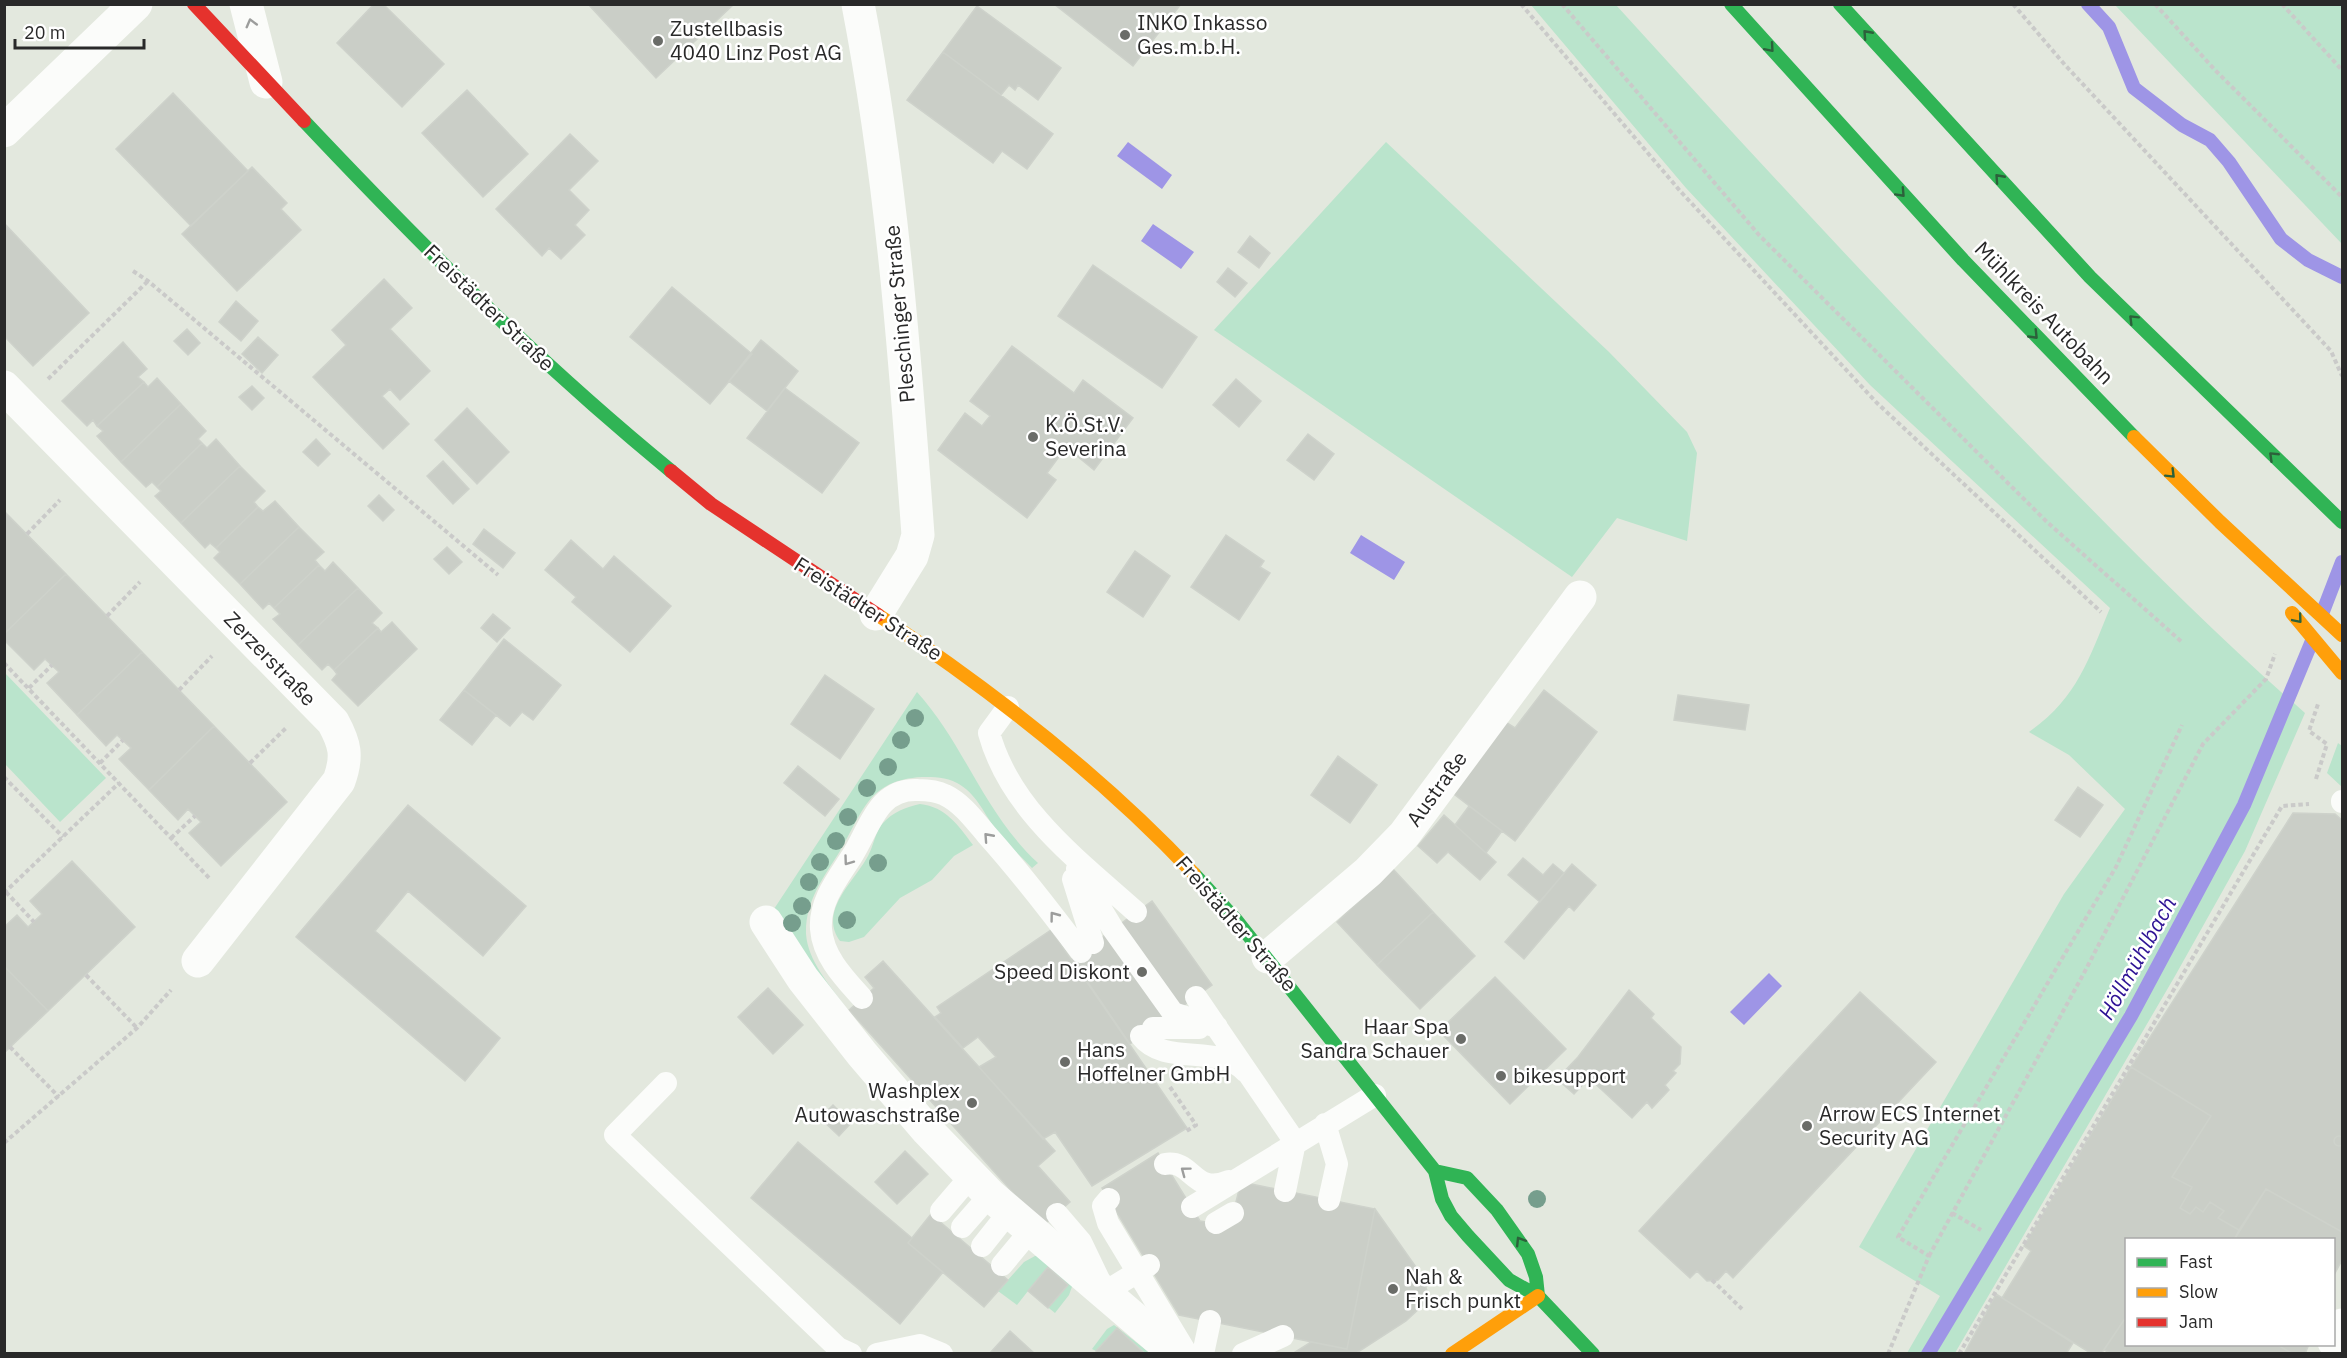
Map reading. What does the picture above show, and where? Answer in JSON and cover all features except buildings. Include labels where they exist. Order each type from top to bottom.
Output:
[{"type":"main road","name":"Freistädter Straße","points":[[194,4],[409,232],[517,338],[595,409],[711,504],[945,659],[1008,707],[1074,761],[1192,872],[1268,957],[1435,1171],[1442,1199],[1451,1216],[1509,1280],[1538,1296],[1593,1353]]},
{"type":"main road","name":"Mühlkreis Autobahn","points":[[1731,4],[1840,128],[2037,338],[2205,507],[2264,570]]},
{"type":"main road","points":[[1840,4],[2090,277],[2343,522]]},
{"type":"main road","points":[[2264,570],[2279,596],[2343,673]]},
{"type":"main road","points":[[2264,570],[2343,635]]},
{"type":"main road","points":[[1435,1171],[1467,1178],[1497,1210],[1528,1254],[1536,1277],[1538,1296],[1452,1353]]},
{"type":"street","points":[[4,131],[136,4]]},
{"type":"street","name":"Freistädter Straße","points":[[246,4],[266,82]]},
{"type":"street","name":"Pleschinger Straße","points":[[858,4],[887,173],[907,379],[918,534],[912,556],[876,614]]},
{"type":"street","name":"Zerzerstraße","points":[[13,396],[333,722],[342,738],[346,761],[339,781],[198,961]]},
{"type":"street","name":"Austraße","points":[[1268,957],[1368,872],[1404,835],[1580,597]]},
{"type":"street","points":[[766,922],[803,979],[862,1054],[927,1130],[1105,1292],[1176,1353]]},
{"type":"street","points":[[2335,1339],[2343,1325]]},
{"type":"lane","points":[[1008,707],[989,733],[994,753],[1016,793],[1064,848],[1136,912]]},
{"type":"lane","points":[[862,998],[830,957],[823,943],[821,928],[832,884],[852,856],[879,806],[905,791],[923,790],[943,794],[961,807],[1087,948],[1064,848]]},
{"type":"lane","points":[[1064,848],[1113,929],[1173,1013],[1217,1027]]},
{"type":"lane","points":[[1196,997],[1295,1142],[1285,1191]]},
{"type":"lane","points":[[1217,1027],[1147,1032],[1150,1044],[1166,1050],[1215,1056],[1242,1068],[1253,1082]]},
{"type":"lane","points":[[666,1083],[615,1135],[838,1348],[851,1353]]},
{"type":"lane","points":[[1192,1207],[1375,1095]]},
{"type":"lane","points":[[1325,1124],[1337,1164],[1329,1200]]},
{"type":"lane","points":[[1165,1164],[1177,1165],[1200,1182],[1212,1186],[1241,1179]]},
{"type":"lane","points":[[1109,1199],[1103,1206],[1106,1217],[1143,1268],[1187,1353]]},
{"type":"lane","points":[[941,1211],[1012,1205]]},
{"type":"lane","points":[[962,1227],[1012,1205]]},
{"type":"lane","points":[[981,1246],[1012,1205]]},
{"type":"lane","points":[[1002,1265],[1012,1205]]},
{"type":"lane","points":[[1105,1292],[1143,1268]]},
{"type":"lane","points":[[1203,1353],[1210,1321]]},
{"type":"lane","points":[[1227,1353],[1258,1331]]},
{"type":"lane","points":[[1244,1353],[1282,1336]]},
{"type":"lane","points":[[878,1353],[920,1345],[942,1353]]},
{"type":"path","points":[[1521,4],[1681,192],[1877,403],[2101,612]]},
{"type":"path","points":[[1562,4],[1759,235],[2047,522],[2183,643]]},
{"type":"path","points":[[2013,4],[2066,65],[2331,351],[2343,376]]},
{"type":"path","points":[[2155,4],[2215,70],[2343,197]]},
{"type":"path","points":[[2282,4],[2343,70]]},
{"type":"path","points":[[133,271],[148,281],[498,575]]},
{"type":"path","points":[[13,396],[148,281]]},
{"type":"path","points":[[27,534],[88,472]]},
{"type":"path","points":[[107,616],[167,553]]},
{"type":"path","points":[[179,690],[240,628]]},
{"type":"path","points":[[1888,1353],[1929,1256],[2084,973],[2203,744],[2266,680],[2277,646]]},
{"type":"path","points":[[4,663],[238,909]]},
{"type":"path","points":[[29,688],[52,665]]},
{"type":"path","points":[[250,763],[312,702]]},
{"type":"path","points":[[1929,1256],[1898,1237],[2116,867],[2182,725]]},
{"type":"path","points":[[2309,731],[2327,744],[2316,774]]},
{"type":"path","points":[[100,763],[123,740]]},
{"type":"path","points":[[4,777],[63,837]]},
{"type":"path","points":[[34,922],[5,893],[119,783]]},
{"type":"path","points":[[1959,1353],[2282,807],[2342,801]]},
{"type":"path","points":[[171,838],[195,816]]},
{"type":"path","points":[[4,1143],[60,1097],[137,1028],[198,961]]},
{"type":"path","points":[[86,975],[137,1028]]},
{"type":"path","points":[[10,1047],[60,1097]]},
{"type":"path","points":[[1952,1213],[1982,1230]]},
{"type":"path","points":[[1712,1280],[1742,1309]]},
{"type":"green space","points":[[1531,5],[1616,5],[1831,238],[1995,411],[2176,593],[2305,713],[2245,851],[2175,976],[1955,1353],[1907,1353],[1940,1296],[1859,1247],[2064,894],[2125,809],[2069,755],[2029,732],[2059,706],[2070,692],[2087,662],[2110,608],[1870,385],[1686,188]]},
{"type":"green space","points":[[2115,5],[2342,5],[2342,244]]},
{"type":"green space","points":[[1386,142],[1609,352],[1687,432],[1697,453],[1687,541],[1617,518],[1572,577],[1214,330]]},
{"type":"green space","points":[[5,673],[106,778],[60,822],[5,764]]},
{"type":"green space","points":[[917,692],[934,712],[1003,822],[1038,863],[1032,868],[999,833],[974,797],[964,787],[953,781],[931,777],[904,779],[878,791],[862,811],[822,880],[812,900],[807,922],[806,934],[811,954],[820,972],[844,1005],[840,1008],[774,909]]},
{"type":"green space","points":[[2338,743],[2342,746],[2342,787],[2327,773]]},
{"type":"green space","points":[[920,804],[937,809],[951,818],[973,845],[954,856],[932,880],[900,898],[864,937],[849,942],[840,941],[834,930],[833,919],[836,908],[840,897],[868,856],[880,827],[895,813]]},
{"type":"green space","points":[[1035,1256],[1041,1256],[1073,1284],[1069,1295],[1055,1313],[1028,1291],[1017,1305],[998,1291],[1024,1262]]},
{"type":"green space","points":[[1114,1325],[1150,1353],[1145,1353],[1117,1328],[1096,1351],[1092,1349],[1107,1329]]},
{"type":"shaded area","points":[[1128,142],[1172,175],[1162,189],[1117,156]]},
{"type":"shaded area","points":[[1153,224],[1194,252],[1181,269],[1141,241]]},
{"type":"shaded area","points":[[1361,535],[1405,562],[1394,580],[1350,553]]},
{"type":"shaded area","points":[[1769,973],[1782,986],[1744,1025],[1730,1012]]},
{"type":"waterway","points":[[2088,4],[2109,27],[2134,88],[2182,125],[2210,140],[2229,162],[2281,239],[2308,260],[2342,277]]},
{"type":"waterway","name":"Höllmühlbach","points":[[2322,614],[2342,562]]},
{"type":"waterway","name":"Höllmühlbach","points":[[1928,1354],[2131,1016],[2244,805],[2312,641]]},
{"type":"traffic: fast","points":[[1731,4],[1963,260],[2134,437]]},
{"type":"traffic: fast","points":[[1840,4],[2090,277],[2342,522]]},
{"type":"traffic: fast","points":[[304,121],[482,302],[574,388],[671,471]]},
{"type":"traffic: fast","points":[[1194,874],[1237,921],[1435,1171],[1442,1199],[1451,1216],[1509,1280],[1538,1296],[1593,1354]]},
{"type":"traffic: fast","points":[[1435,1171],[1467,1178],[1497,1210],[1528,1254],[1536,1277],[1538,1296]]},
{"type":"traffic: slow","points":[[2134,437],[2220,522],[2342,635]]},
{"type":"traffic: slow","points":[[2292,613],[2342,673]]},
{"type":"traffic: slow","points":[[878,615],[962,673],[1044,736],[1121,802],[1194,874]]},
{"type":"traffic: slow","points":[[1452,1354],[1538,1296]]},
{"type":"traffic: jam","points":[[194,4],[304,121]]},
{"type":"traffic: jam","points":[[671,471],[711,504],[878,615]]},
{"type":"place","name":"INKO Inkasso Ges.m.b.H.","points":[[1125,35]]},
{"type":"place","name":"Zustellbasis 4040 Linz Post AG","points":[[658,41]]},
{"type":"place","name":"K.Ö.St.V. Severina","points":[[1033,437]]},
{"type":"place","name":"Speed Diskont","points":[[1142,972]]},
{"type":"place","name":"Haar Spa Sandra Schauer","points":[[1461,1039]]},
{"type":"place","name":"Hans Hoffelner GmbH","points":[[1065,1062]]},
{"type":"place","name":"bikesupport","points":[[1501,1076]]},
{"type":"place","name":"Washplex Autowaschstraße","points":[[972,1103]]},
{"type":"place","name":"Arrow ECS Internet Security AG","points":[[1807,1126]]},
{"type":"place","name":"Nah & Frisch punkt","points":[[1393,1289]]}]
